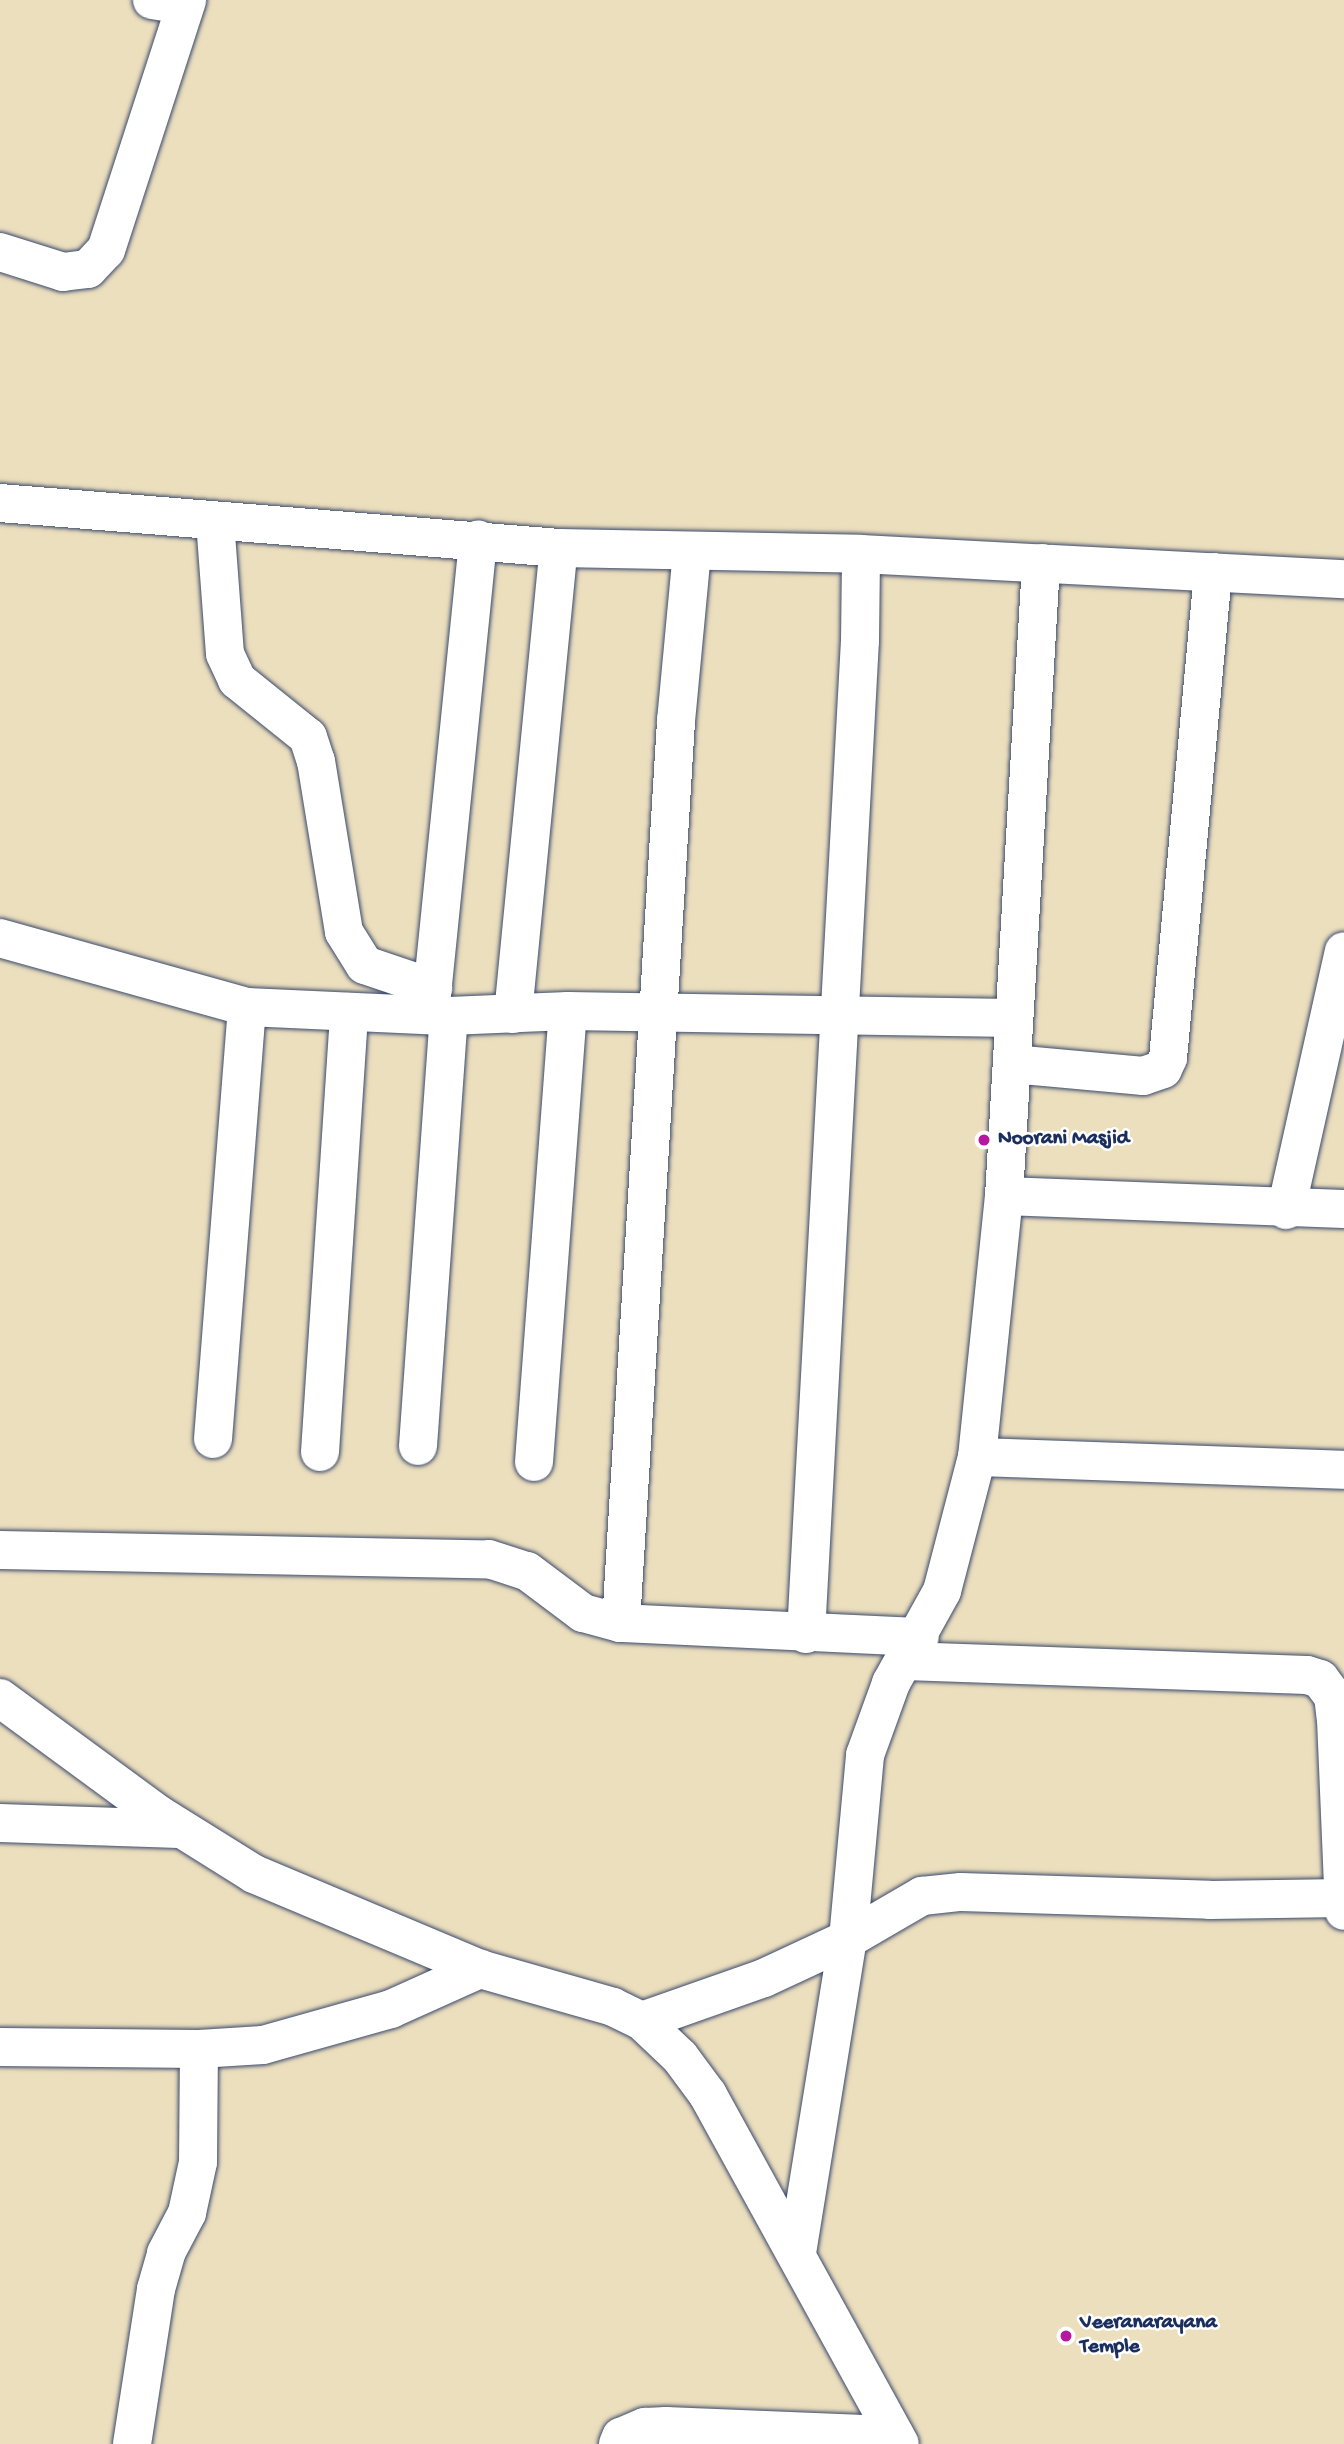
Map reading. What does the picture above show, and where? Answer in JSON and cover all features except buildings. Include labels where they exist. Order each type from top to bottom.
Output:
[{"type":"street","points":[[0,252],[63,272],[88,269],[106,250],[175,2]]},
{"type":"street","points":[[0,503],[558,548],[861,554],[1344,579]]},
{"type":"street","points":[[215,521],[225,654],[237,680],[308,737],[316,761],[344,932],[365,965],[437,1007]]},
{"type":"street","points":[[418,1446],[437,1007],[478,540]]},
{"type":"street","points":[[513,1014],[558,548]]},
{"type":"street","points":[[621,1623],[676,721],[692,552]]},
{"type":"street","points":[[806,1634],[860,641],[861,554]]},
{"type":"street","points":[[797,2253],[848,1939],[865,1755],[877,1713],[942,1591],[977,1457],[1004,1196],[1041,563]]},
{"type":"street","points":[[1012,1064],[1143,1076],[1163,1069],[1168,1058],[1213,572]]},
{"type":"street","points":[[0,937],[247,1007],[349,1012],[437,1007],[513,1014],[568,1011],[1014,1018]]},
{"type":"street","points":[[1286,1210],[1344,951]]},
{"type":"street","points":[[214,1439],[247,1007]]},
{"type":"street","points":[[534,1462],[568,1011]]},
{"type":"street","points":[[320,1452],[349,1012]]},
{"type":"street","points":[[1004,1196],[1286,1210],[1344,1209]]},
{"type":"street","points":[[977,1457],[1344,1470]]},
{"type":"street","points":[[0,1550],[489,1559],[527,1571],[583,1613],[621,1623],[806,1634],[913,1649],[1307,1675],[1327,1686],[1340,1719],[1343,1902],[961,1892],[922,1896],[848,1939],[764,1978],[642,2021]]},
{"type":"street","points":[[8,1709],[180,1829],[254,1874],[480,1969],[613,2007],[642,2021],[680,2057],[708,2095],[898,2440]]},
{"type":"street","points":[[0,1823],[180,1829]]},
{"type":"street","points":[[0,2047],[199,2049],[263,2045],[333,2028],[480,1969]]},
{"type":"street","points":[[132,2444],[156,2289],[166,2253],[187,2213],[198,2162],[199,2049]]},
{"type":"street","points":[[618,2444],[621,2437],[645,2427],[666,2426],[898,2440]]},
{"type":"place","name":"Noorani Masjid","points":[[984,1140]]},
{"type":"place","name":"Veeranarayana Temple","points":[[1066,2336]]}]
